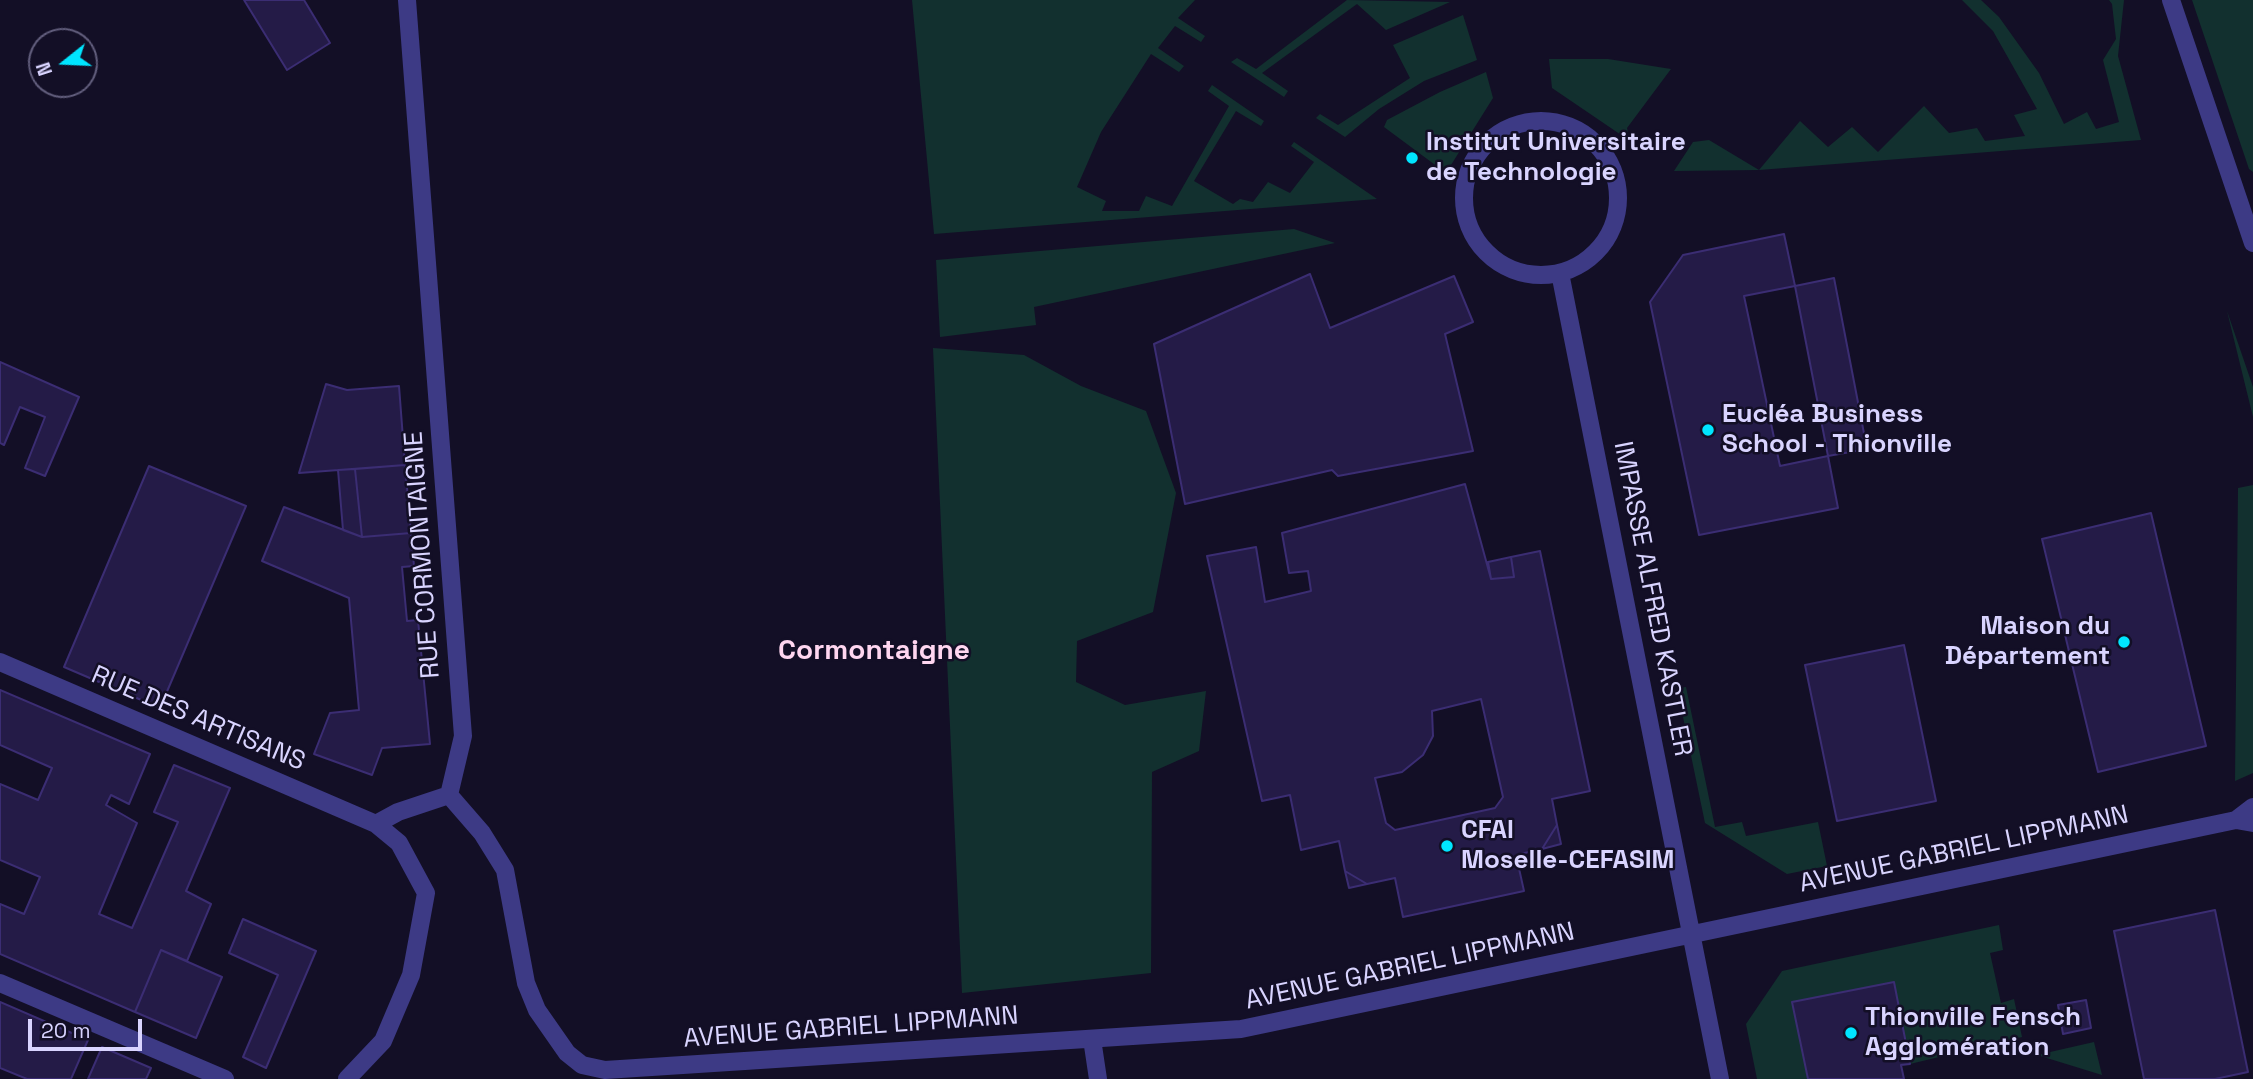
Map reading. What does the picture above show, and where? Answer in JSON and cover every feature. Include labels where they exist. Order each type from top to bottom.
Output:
[{"type":"street","name":"RUE CORMONTAIGNE","points":[[407,0],[463,736],[449,795]]},
{"type":"street","points":[[2171,0],[2253,243]]},
{"type":"street","points":[[1527,122],[1563,124],[1595,142],[1610,161],[1618,185],[1618,208],[1612,230],[1599,249],[1582,264],[1560,273],[1536,275],[1511,269],[1490,256],[1474,236],[1466,212],[1464,188],[1471,165],[1485,145],[1504,130],[1527,122]]},
{"type":"street","name":"IMPASSE ALFRED KASTLER","points":[[1560,273],[1720,1079]]},
{"type":"street","name":"RUE DES ARTISANS","points":[[0,662],[376,824],[399,843],[426,892],[411,975],[383,1041],[347,1079]]},
{"type":"street","points":[[376,824],[398,812],[449,795],[482,833],[505,870],[526,983],[550,1031],[583,1072]]},
{"type":"street","name":"AVENUE GABRIEL LIPPMANN","points":[[583,1072],[1241,1028],[2244,822],[2253,807]]},
{"type":"street","points":[[0,983],[225,1079]]},
{"type":"street","points":[[1092,1039],[1098,1079]]},
{"type":"green space","points":[[912,0],[1195,0],[1178,18],[1205,36],[1201,42],[1175,26],[1158,48],[1184,66],[1179,72],[1151,54],[1101,132],[1077,187],[1106,201],[1102,211],[1139,211],[1146,196],[1172,206],[1229,106],[1208,91],[1212,85],[1264,121],[1261,126],[1236,111],[1194,181],[1233,204],[1240,199],[1253,202],[1268,182],[1290,193],[1314,162],[1291,146],[1294,142],[1377,199],[934,234]]},
{"type":"green space","points":[[1347,0],[1450,2],[1386,30],[1357,4],[1262,73],[1288,91],[1284,97],[1231,62],[1237,58],[1256,69]]},
{"type":"green space","points":[[1962,0],[1981,0],[1999,17],[2039,73],[2064,124],[2087,112],[2096,129],[2119,122],[2103,60],[2116,39],[2112,4],[2109,0],[2124,0],[2118,56],[2141,140],[1759,170],[1800,121],[1828,147],[1852,127],[1878,152],[1924,106],[1949,133],[1977,128],[1985,141],[2025,136],[2014,115],[2037,109],[1993,31]]},
{"type":"green space","points":[[2192,0],[2253,0],[2253,172],[2249,169]]},
{"type":"green space","points":[[1463,15],[1477,60],[1424,81],[1379,109],[1345,137],[1316,118],[1320,114],[1338,125],[1410,78],[1393,45]]},
{"type":"green space","points":[[1549,59],[1608,59],[1671,69],[1627,128],[1630,141],[1552,88]]},
{"type":"green space","points":[[1486,72],[1493,98],[1446,173],[1384,127],[1387,120]]},
{"type":"green space","points":[[1709,140],[1759,170],[1674,171],[1693,142]]},
{"type":"green space","points":[[1294,229],[1335,243],[1034,307],[1036,325],[940,337],[936,260]]},
{"type":"green space","points":[[2227,311],[2253,387],[2253,417]]},
{"type":"green space","points":[[933,348],[1024,355],[1081,386],[1146,411],[1176,493],[1153,612],[1077,641],[1076,682],[1125,705],[1206,691],[1199,751],[1152,772],[1151,973],[962,993]]},
{"type":"green space","points":[[2253,485],[2253,773],[2235,781],[2238,488]]},
{"type":"green space","points":[[1686,687],[1715,827],[1742,822],[1746,836],[1818,822],[1827,866],[1787,874],[1705,823],[1677,688]]},
{"type":"green space","points":[[1999,925],[2003,950],[1990,953],[2001,1003],[2014,999],[2022,1037],[1910,1064],[1893,982],[1792,1002],[1808,1079],[1757,1079],[1746,1024],[1782,971]]},
{"type":"green space","points":[[2094,1042],[2102,1075],[2037,1055]]},
{"type":"building","points":[[244,0],[304,0],[330,43],[287,70]]},
{"type":"building","points":[[1784,234],[1795,286],[1744,296],[1780,466],[1828,456],[1838,508],[1699,535],[1650,302],[1683,255]]},
{"type":"building","points":[[1310,274],[1330,328],[1454,276],[1473,322],[1445,334],[1473,451],[1338,476],[1332,470],[1185,504],[1154,344]]},
{"type":"building","points":[[1834,278],[1867,449],[1828,456],[1795,286]]},
{"type":"building","points":[[0,362],[79,397],[45,476],[25,468],[45,417],[20,407],[4,445],[0,443]]},
{"type":"building","points":[[326,384],[347,390],[399,386],[405,465],[299,473]]},
{"type":"building","points":[[405,465],[411,533],[362,537],[355,469]]},
{"type":"building","points":[[149,466],[246,506],[160,708],[64,667]]},
{"type":"building","points":[[355,469],[362,537],[343,530],[338,470]]},
{"type":"building","points":[[1465,484],[1491,579],[1514,577],[1511,557],[1540,551],[1590,791],[1552,799],[1557,825],[1542,849],[1516,855],[1524,891],[1403,917],[1395,878],[1367,884],[1345,871],[1339,841],[1301,850],[1290,795],[1262,801],[1207,556],[1256,547],[1265,602],[1311,591],[1308,571],[1289,573],[1282,533]],"holes":[[[1481,699],[1503,797],[1495,808],[1395,830],[1386,823],[1375,778],[1402,772],[1423,755],[1433,736],[1432,711]]]},
{"type":"building","points":[[284,507],[362,537],[411,533],[414,566],[402,567],[407,621],[418,620],[430,744],[382,748],[372,775],[314,754],[330,713],[359,710],[349,598],[262,561]]},
{"type":"building","name":"Maison du Département","points":[[2151,513],[2206,746],[2098,772],[2042,539]]},
{"type":"building","points":[[1511,557],[1514,577],[1491,579],[1488,562]]},
{"type":"building","points":[[1904,645],[1936,801],[1837,821],[1805,665]]},
{"type":"building","points":[[0,690],[150,754],[129,804],[111,795],[106,805],[137,823],[99,914],[132,928],[178,822],[154,812],[174,765],[230,788],[186,891],[211,904],[187,961],[161,950],[135,1012],[0,954],[0,904],[24,914],[40,877],[0,860],[0,784],[38,800],[52,768],[0,745]]},
{"type":"building","points":[[1557,825],[1561,844],[1542,849]]},
{"type":"building","points":[[1345,871],[1367,884],[1349,888]]},
{"type":"building","points":[[2215,910],[2248,1072],[2215,1079],[2144,1079],[2114,931]]},
{"type":"building","points":[[243,919],[316,951],[266,1068],[243,1057],[278,975],[229,953]]},
{"type":"building","points":[[161,950],[222,977],[196,1038],[135,1012]]},
{"type":"building","name":"Thionville Fensch Agglomération","points":[[1894,982],[1910,1064],[1901,1065],[1904,1079],[1808,1079],[1792,1002]]},
{"type":"building","points":[[2086,1000],[2091,1028],[2063,1034],[2058,1005]]},
{"type":"building","points":[[0,1002],[88,1040],[71,1079],[27,1079],[0,1068]]},
{"type":"building","points":[[102,1047],[151,1068],[146,1079],[88,1079]]},
{"type":"place","name":"Institut Universitaire de Technologie","points":[[1412,158]]},
{"type":"place","name":"Eucléa Business School - Thionville","points":[[1708,430]]},
{"type":"place","name":"Maison du Département","points":[[2124,642]]},
{"type":"place","name":"CFAI Moselle-CEFASIM","points":[[1447,846]]},
{"type":"place","name":"Thionville Fensch Agglomération","points":[[1851,1033]]},
{"type":"district","name":"Cormontaigne","points":[[874,651]]}]
